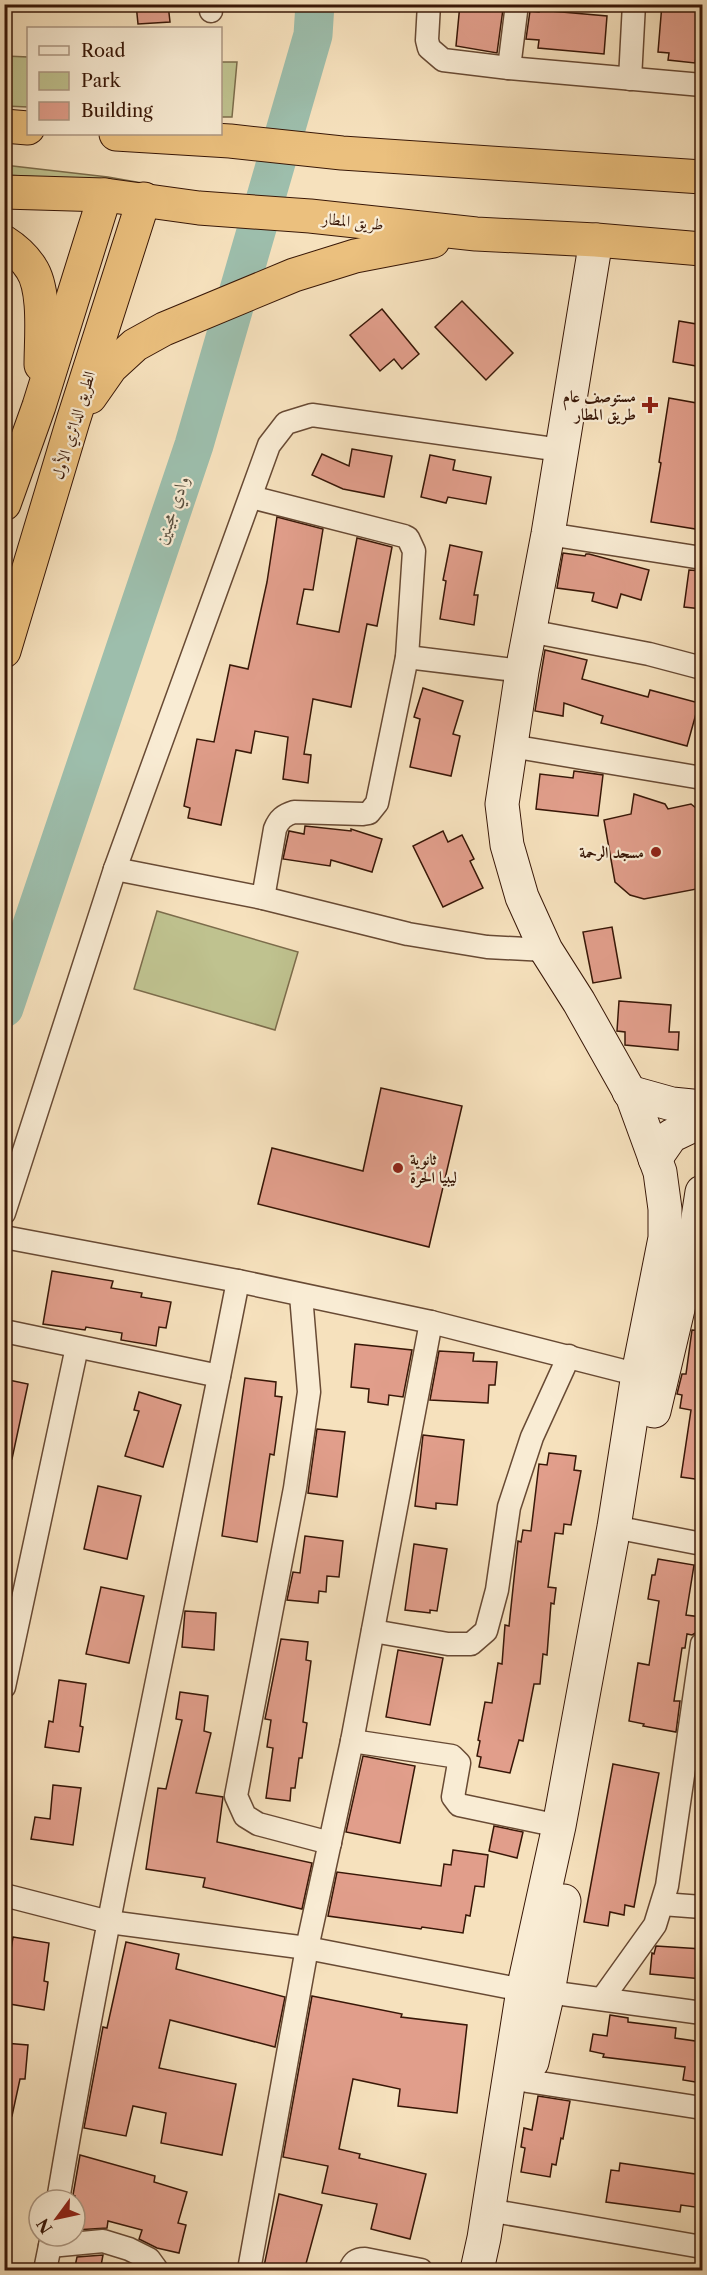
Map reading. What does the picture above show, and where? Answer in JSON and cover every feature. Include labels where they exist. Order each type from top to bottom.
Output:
[{"type":"highway","points":[[4,126],[27,128]]},
{"type":"highway","points":[[132,135],[230,141],[342,153],[702,177]]},
{"type":"highway","name":"طريق المطار","points":[[4,192],[105,195],[199,208],[310,216],[476,234],[596,240],[702,249]]},
{"type":"highway","points":[[4,504],[39,406],[105,195]]},
{"type":"highway","name":"الطريق الدائري الأول","points":[[4,651],[144,199]]},
{"type":"highway","points":[[74,421],[111,367],[135,345],[164,328],[294,275],[393,247],[476,234]]},
{"type":"highway","points":[[4,242],[19,252],[33,269],[39,294],[42,316],[39,406]]},
{"type":"street","points":[[429,4],[427,40],[429,48],[443,60],[702,86]]},
{"type":"street","points":[[509,68],[517,4]]},
{"type":"street","points":[[630,79],[634,4]]},
{"type":"street","points":[[494,2271],[496,2212],[649,1377],[665,1238],[665,1209],[656,1159],[629,1092],[579,1002],[546,950],[522,897],[507,845],[502,804],[522,671],[548,534],[596,240]]},
{"type":"street","points":[[4,1213],[115,869],[270,445],[286,423],[312,415],[561,450]]},
{"type":"street","points":[[251,497],[408,538],[414,551],[406,657],[377,804],[369,813],[363,814],[294,812],[285,814],[278,821],[275,829],[263,898]]},
{"type":"street","points":[[548,534],[702,558]]},
{"type":"street","points":[[529,631],[649,654],[702,669]]},
{"type":"street","points":[[406,657],[522,671]]},
{"type":"street","points":[[511,746],[702,778]]},
{"type":"street","points":[[115,869],[263,898],[408,934],[487,947],[546,950]]},
{"type":"street","points":[[629,1092],[672,1104],[702,1107]]},
{"type":"street","points":[[656,1159],[671,1136],[702,1120]]},
{"type":"street","points":[[649,1377],[695,1238],[702,1192]]},
{"type":"street","points":[[4,1237],[238,1281],[431,1322],[649,1377]]},
{"type":"street","points":[[60,2188],[78,2079],[238,1281]]},
{"type":"street","points":[[301,1295],[309,1392],[295,1488],[236,1796],[245,1816],[258,1824],[330,1843]]},
{"type":"street","points":[[249,2271],[307,1948],[352,1741],[431,1322]]},
{"type":"street","points":[[4,1332],[219,1376]]},
{"type":"street","points":[[4,1687],[76,1347]]},
{"type":"street","points":[[373,1631],[448,1644],[471,1644],[486,1631],[497,1590],[509,1507],[532,1437],[568,1356]]},
{"type":"street","points":[[622,1529],[702,1544]]},
{"type":"street","points":[[477,2271],[496,2212],[527,2081],[535,1991],[559,1826],[622,1529]]},
{"type":"street","points":[[602,1999],[655,1925],[662,1904],[667,1886],[702,1644]]},
{"type":"street","points":[[352,1741],[452,1756],[459,1763],[453,1797],[459,1805],[559,1826]]},
{"type":"street","points":[[4,1895],[109,1922],[307,1948],[535,1991],[702,2013]]},
{"type":"street","points":[[662,1904],[702,1907]]},
{"type":"street","points":[[527,2081],[702,2109]]},
{"type":"street","points":[[496,2212],[702,2247]]},
{"type":"street","points":[[87,2241],[103,2241],[129,2249],[149,2259],[157,2271]]},
{"type":"street","points":[[45,2271],[50,2248]]},
{"type":"street","points":[[350,2271],[357,2259],[365,2259],[421,2271]]},
{"type":"green space","points":[[5,56],[27,57],[27,107],[5,106]]},
{"type":"green space","points":[[222,62],[237,62],[232,117],[222,117]]},
{"type":"green space","points":[[4,165],[108,177],[142,183],[5,175]]},
{"type":"green space","points":[[157,911],[298,952],[275,1030],[134,989]]},
{"type":"building","points":[[136,4],[168,4],[170,22],[138,24]]},
{"type":"building","points":[[460,4],[495,4],[495,8],[503,9],[497,53],[456,46]]},
{"type":"building","points":[[662,4],[698,4],[697,16],[702,16],[702,30],[700,59],[696,58],[695,63],[668,60],[669,53],[658,52]]},
{"type":"building","points":[[539,10],[607,16],[604,54],[538,48],[539,40],[526,39],[530,11],[539,12]]},
{"type":"building","points":[[462,301],[513,353],[486,380],[435,327]]},
{"type":"building","points":[[382,309],[419,354],[402,369],[394,359],[380,371],[350,335]]},
{"type":"building","points":[[679,321],[702,325],[702,367],[673,362]]},
{"type":"building","points":[[669,398],[702,404],[702,469],[697,507],[702,508],[702,530],[651,522]]},
{"type":"building","points":[[352,449],[392,456],[384,497],[343,489],[312,475],[322,454],[349,466]]},
{"type":"building","points":[[430,455],[455,460],[453,470],[491,477],[486,504],[448,497],[446,503],[421,497]]},
{"type":"building","points":[[277,517],[323,529],[313,590],[304,589],[297,624],[339,632],[357,538],[392,547],[377,626],[367,624],[351,707],[313,699],[304,754],[311,755],[308,783],[283,779],[288,737],[255,731],[251,753],[236,750],[221,825],[188,818],[190,808],[184,806],[197,739],[214,742],[230,665],[248,669],[267,582]]},
{"type":"building","points":[[450,545],[482,552],[474,595],[478,595],[474,625],[440,619],[446,581],[443,580]]},
{"type":"building","points":[[563,553],[585,556],[589,554],[649,570],[641,600],[621,594],[617,608],[592,601],[594,593],[557,588]]},
{"type":"building","points":[[689,570],[702,571],[702,609],[684,607]]},
{"type":"building","points":[[545,650],[587,660],[582,679],[648,697],[650,690],[699,703],[687,746],[601,723],[603,716],[564,703],[563,716],[535,711]]},
{"type":"building","points":[[423,688],[463,701],[453,734],[460,736],[451,776],[410,767],[420,719],[414,717]]},
{"type":"building","points":[[574,771],[603,775],[598,816],[536,809],[540,774],[573,778]]},
{"type":"building","name":"مسجد الرحمة","points":[[634,794],[665,804],[668,809],[691,804],[702,813],[702,888],[644,899],[630,895],[615,882],[604,820],[631,814]]},
{"type":"building","points":[[305,826],[351,831],[351,829],[382,839],[372,872],[331,860],[330,866],[283,859],[289,831],[304,834]]},
{"type":"building","points":[[443,831],[448,842],[462,835],[474,859],[470,861],[483,888],[443,907],[413,846]]},
{"type":"building","points":[[612,927],[621,978],[593,983],[583,932]]},
{"type":"building","points":[[619,1001],[671,1005],[669,1032],[679,1032],[678,1050],[625,1045],[625,1032],[617,1031]]},
{"type":"building","points":[[381,1088],[462,1106],[429,1247],[258,1204],[272,1148],[363,1171]]},
{"type":"building","points":[[52,1271],[113,1281],[111,1288],[142,1293],[141,1297],[171,1302],[166,1328],[159,1327],[156,1346],[121,1340],[122,1333],[86,1327],[85,1330],[43,1324]]},
{"type":"building","points":[[692,1330],[702,1331],[702,1480],[681,1477],[691,1410],[680,1408],[682,1395],[677,1394],[682,1374],[686,1374]]},
{"type":"building","points":[[355,1344],[412,1350],[403,1397],[389,1395],[388,1405],[368,1402],[369,1389],[351,1387]]},
{"type":"building","points":[[439,1351],[474,1353],[473,1361],[497,1362],[495,1385],[489,1385],[488,1403],[430,1400]]},
{"type":"building","points":[[245,1378],[276,1382],[275,1396],[282,1397],[274,1455],[270,1454],[257,1542],[222,1536]]},
{"type":"building","points":[[4,1379],[28,1384],[12,1459],[4,1458]]},
{"type":"building","points":[[139,1392],[181,1405],[163,1467],[125,1456],[139,1411],[134,1410]]},
{"type":"building","points":[[317,1429],[345,1432],[337,1497],[308,1493]]},
{"type":"building","points":[[423,1435],[464,1440],[457,1505],[436,1503],[436,1509],[415,1506]]},
{"type":"building","points":[[549,1453],[576,1456],[574,1470],[581,1471],[571,1525],[564,1524],[563,1534],[555,1533],[548,1587],[556,1588],[554,1604],[551,1603],[547,1655],[543,1654],[540,1684],[534,1684],[523,1741],[519,1740],[510,1773],[479,1767],[481,1757],[477,1756],[480,1741],[478,1740],[485,1702],[492,1703],[498,1663],[502,1664],[505,1625],[509,1626],[518,1541],[521,1542],[523,1530],[531,1531],[539,1464],[547,1465]]},
{"type":"building","points":[[98,1486],[141,1496],[127,1559],[84,1549]]},
{"type":"building","points":[[305,1536],[343,1541],[339,1577],[327,1576],[326,1592],[319,1591],[318,1603],[287,1600],[293,1572],[300,1573]]},
{"type":"building","points":[[414,1544],[447,1549],[437,1611],[430,1610],[430,1613],[405,1610]]},
{"type":"building","points":[[658,1559],[694,1565],[686,1615],[701,1617],[699,1631],[692,1635],[687,1634],[685,1648],[682,1648],[674,1701],[680,1701],[676,1732],[629,1721],[638,1663],[649,1665],[659,1601],[648,1599],[652,1575],[655,1575]]},
{"type":"building","points":[[101,1587],[144,1596],[129,1663],[86,1654]]},
{"type":"building","points":[[185,1611],[216,1613],[214,1650],[182,1647]]},
{"type":"building","points":[[281,1639],[308,1642],[306,1660],[311,1661],[303,1722],[307,1723],[302,1758],[299,1758],[295,1788],[291,1788],[290,1801],[266,1798],[273,1748],[267,1747],[271,1720],[265,1719]]},
{"type":"building","points":[[398,1650],[443,1658],[430,1725],[386,1717]]},
{"type":"building","points":[[59,1680],[86,1684],[79,1752],[45,1747],[49,1721],[53,1722]]},
{"type":"building","points":[[180,1692],[208,1696],[204,1731],[211,1733],[196,1793],[223,1797],[217,1842],[312,1863],[302,1909],[203,1887],[205,1878],[146,1869],[158,1788],[166,1789],[182,1720],[176,1719]]},
{"type":"building","points":[[363,1756],[415,1766],[400,1843],[346,1832]]},
{"type":"building","points":[[613,1764],[659,1773],[634,1907],[625,1905],[624,1915],[610,1912],[608,1926],[584,1922]]},
{"type":"building","points":[[53,1785],[81,1788],[73,1845],[31,1839],[35,1817],[50,1819]]},
{"type":"building","points":[[494,1826],[523,1832],[517,1858],[489,1851]]},
{"type":"building","points":[[453,1850],[488,1855],[484,1887],[475,1886],[470,1916],[466,1915],[463,1933],[328,1916],[337,1872],[441,1886],[444,1864],[451,1865]]},
{"type":"building","points":[[13,1937],[49,1943],[44,1981],[48,1982],[44,2010],[4,2003],[4,1975],[7,1975]]},
{"type":"building","points":[[126,1942],[179,1954],[176,1969],[285,1997],[275,2047],[170,2020],[159,2068],[236,2084],[222,2155],[161,2143],[166,2113],[133,2106],[126,2136],[84,2128],[103,2027],[107,2028]]},
{"type":"building","points":[[656,1946],[702,1949],[702,1979],[650,1974],[652,1953],[654,1954]]},
{"type":"building","points":[[312,1996],[402,2014],[401,2017],[467,2025],[457,2113],[398,2106],[400,2089],[353,2079],[339,2149],[360,2154],[359,2158],[426,2174],[410,2239],[371,2229],[377,2204],[322,2193],[328,2166],[283,2157]]},
{"type":"building","points":[[610,2015],[628,2018],[628,2022],[676,2028],[675,2038],[702,2042],[702,2083],[683,2080],[685,2067],[603,2057],[604,2054],[590,2051],[593,2034],[607,2036]]},
{"type":"building","points":[[4,2043],[28,2045],[25,2079],[20,2079],[12,2116],[4,2115]]},
{"type":"building","points":[[538,2096],[570,2101],[563,2139],[561,2138],[556,2165],[552,2164],[550,2177],[521,2172],[525,2148],[521,2147],[524,2128],[532,2130]]},
{"type":"building","points":[[80,2155],[155,2176],[154,2182],[187,2192],[178,2223],[186,2225],[179,2253],[157,2248],[139,2239],[142,2230],[108,2221],[107,2228],[87,2229],[87,2188],[74,2188]]},
{"type":"building","points":[[620,2163],[702,2175],[702,2208],[681,2205],[680,2212],[606,2202],[611,2170],[619,2171]]},
{"type":"building","points":[[279,2194],[322,2205],[304,2271],[263,2271]]},
{"type":"building","points":[[103,2255],[100,2271],[74,2271],[77,2257]]},
{"type":"waterway","name":"وادي مجينين","points":[[4,1008],[194,445],[313,35],[315,4]]},
{"type":"place","name":"مستوصف عام طريق المطار","points":[[650,405]]},
{"type":"place","name":"مسجد الرحمة","points":[[656,852]]},
{"type":"place","name":"ثانوية ليبيا الحرة","points":[[398,1168]]}]
